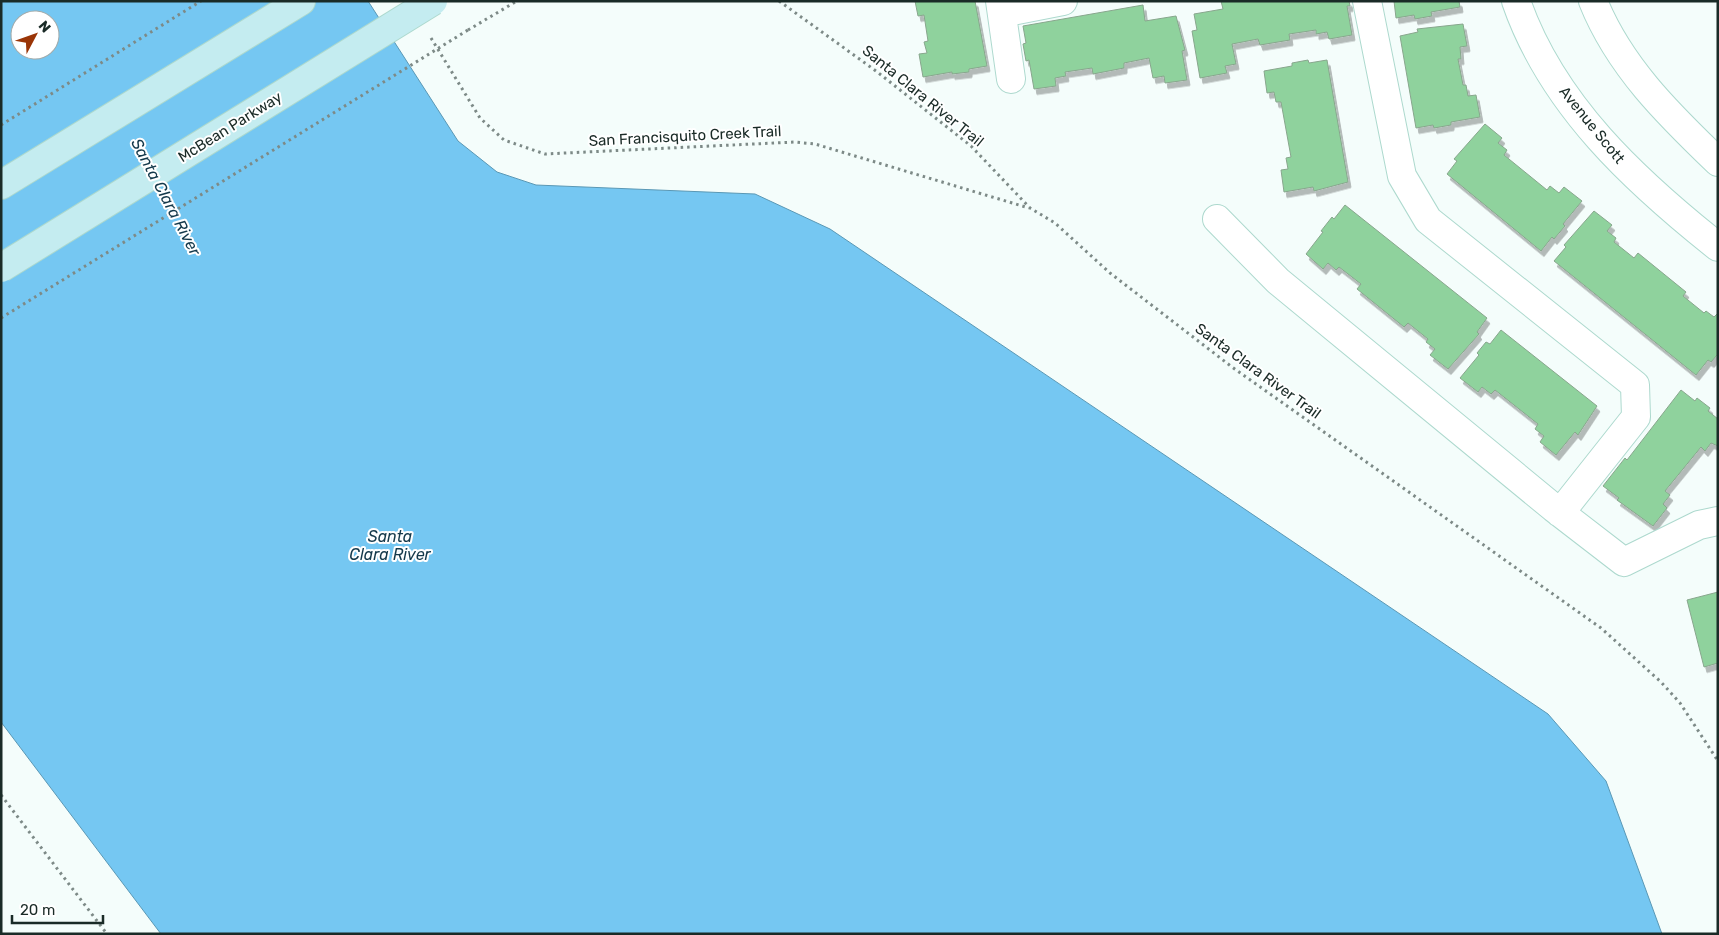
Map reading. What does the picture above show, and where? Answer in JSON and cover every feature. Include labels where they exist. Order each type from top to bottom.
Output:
[{"type":"main road","points":[[1,184],[301,1]]},
{"type":"main road","name":"McBean Parkway","points":[[1,268],[433,1]]},
{"type":"street","points":[[1011,79],[1001,7],[1063,1]]},
{"type":"street","points":[[1368,1],[1402,176],[1428,220],[1635,385],[1636,416],[1560,513]]},
{"type":"street","name":"Avenue Scott","points":[[1516,1],[1554,78],[1612,154],[1646,187],[1718,248]]},
{"type":"street","points":[[1593,1],[1615,47],[1638,79],[1718,162]]},
{"type":"street","points":[[1217,219],[1278,281],[1560,513],[1624,562],[1699,525],[1718,521]]},
{"type":"path","points":[[1,125],[202,1]]},
{"type":"path","points":[[1,318],[517,1]]},
{"type":"path","name":"Santa Clara River Trail","points":[[779,1],[876,71],[971,146],[1030,208],[1055,223],[1110,273],[1232,367],[1601,628],[1650,671],[1680,703],[1718,761]]},
{"type":"path","name":"San Francisquito Creek Trail","points":[[428,35],[480,118],[504,140],[545,154],[795,142],[815,144],[1030,208]]},
{"type":"path","points":[[1,794],[107,934]]},
{"type":"water","name":"Santa Clara River","points":[[1,1],[368,1],[458,141],[497,172],[536,185],[755,194],[830,229],[1548,714],[1606,781],[1662,934],[161,934],[1,722]]},
{"type":"building","points":[[915,1],[975,1],[987,66],[969,69],[969,72],[952,74],[952,72],[923,77],[919,54],[927,53],[924,42],[928,41],[924,15],[918,16]]},
{"type":"building","points":[[1221,1],[1349,1],[1350,6],[1347,6],[1352,35],[1329,39],[1327,32],[1316,34],[1316,30],[1289,34],[1290,40],[1260,45],[1258,39],[1232,44],[1236,64],[1225,66],[1227,73],[1200,78],[1192,31],[1197,30],[1194,14],[1223,9]]},
{"type":"building","points":[[1394,1],[1459,1],[1460,7],[1431,12],[1432,16],[1415,19],[1414,15],[1396,18]]},
{"type":"building","points":[[1143,5],[1145,21],[1176,16],[1185,50],[1182,51],[1187,80],[1165,83],[1164,76],[1153,78],[1149,58],[1124,63],[1124,68],[1093,74],[1092,68],[1065,72],[1066,76],[1055,78],[1056,86],[1034,89],[1029,60],[1026,61],[1023,44],[1026,43],[1023,26]]},
{"type":"building","points":[[1463,24],[1467,46],[1460,47],[1461,59],[1458,59],[1463,85],[1466,85],[1468,96],[1476,95],[1480,117],[1451,122],[1451,125],[1434,128],[1433,125],[1416,128],[1400,36],[1418,32],[1417,29]]},
{"type":"building","points":[[1308,60],[1309,63],[1327,60],[1348,182],[1314,191],[1313,187],[1284,192],[1281,170],[1288,169],[1286,158],[1291,157],[1281,102],[1276,102],[1274,92],[1267,93],[1264,71],[1292,66],[1292,63]]},
{"type":"building","points":[[1485,124],[1502,138],[1498,143],[1507,150],[1504,155],[1547,190],[1550,186],[1559,193],[1564,187],[1582,201],[1563,224],[1565,226],[1554,239],[1552,237],[1541,251],[1447,174],[1457,161],[1454,159]]},
{"type":"building","points":[[1345,205],[1487,318],[1477,332],[1479,334],[1448,369],[1430,355],[1435,349],[1426,342],[1428,339],[1408,323],[1404,327],[1357,289],[1361,284],[1339,267],[1336,270],[1328,263],[1323,269],[1306,254],[1332,217],[1334,219]]},
{"type":"building","points":[[1594,211],[1612,225],[1607,231],[1616,238],[1614,242],[1634,258],[1638,253],[1686,292],[1683,296],[1704,313],[1706,311],[1714,317],[1718,313],[1718,354],[1711,362],[1708,360],[1696,375],[1554,261],[1566,247],[1564,245]]},
{"type":"building","points":[[1501,330],[1597,406],[1578,435],[1575,432],[1556,455],[1540,442],[1544,436],[1535,429],[1538,424],[1495,390],[1491,394],[1482,387],[1478,392],[1460,378],[1479,355],[1477,353],[1486,342],[1490,344]]},
{"type":"building","points":[[1681,390],[1695,401],[1697,398],[1710,408],[1708,411],[1718,419],[1718,446],[1711,443],[1705,451],[1701,447],[1665,491],[1670,495],[1663,504],[1667,508],[1653,526],[1617,500],[1619,498],[1603,486],[1625,458],[1627,460]]},
{"type":"building","points":[[1718,592],[1718,663],[1704,667],[1687,600]]}]
